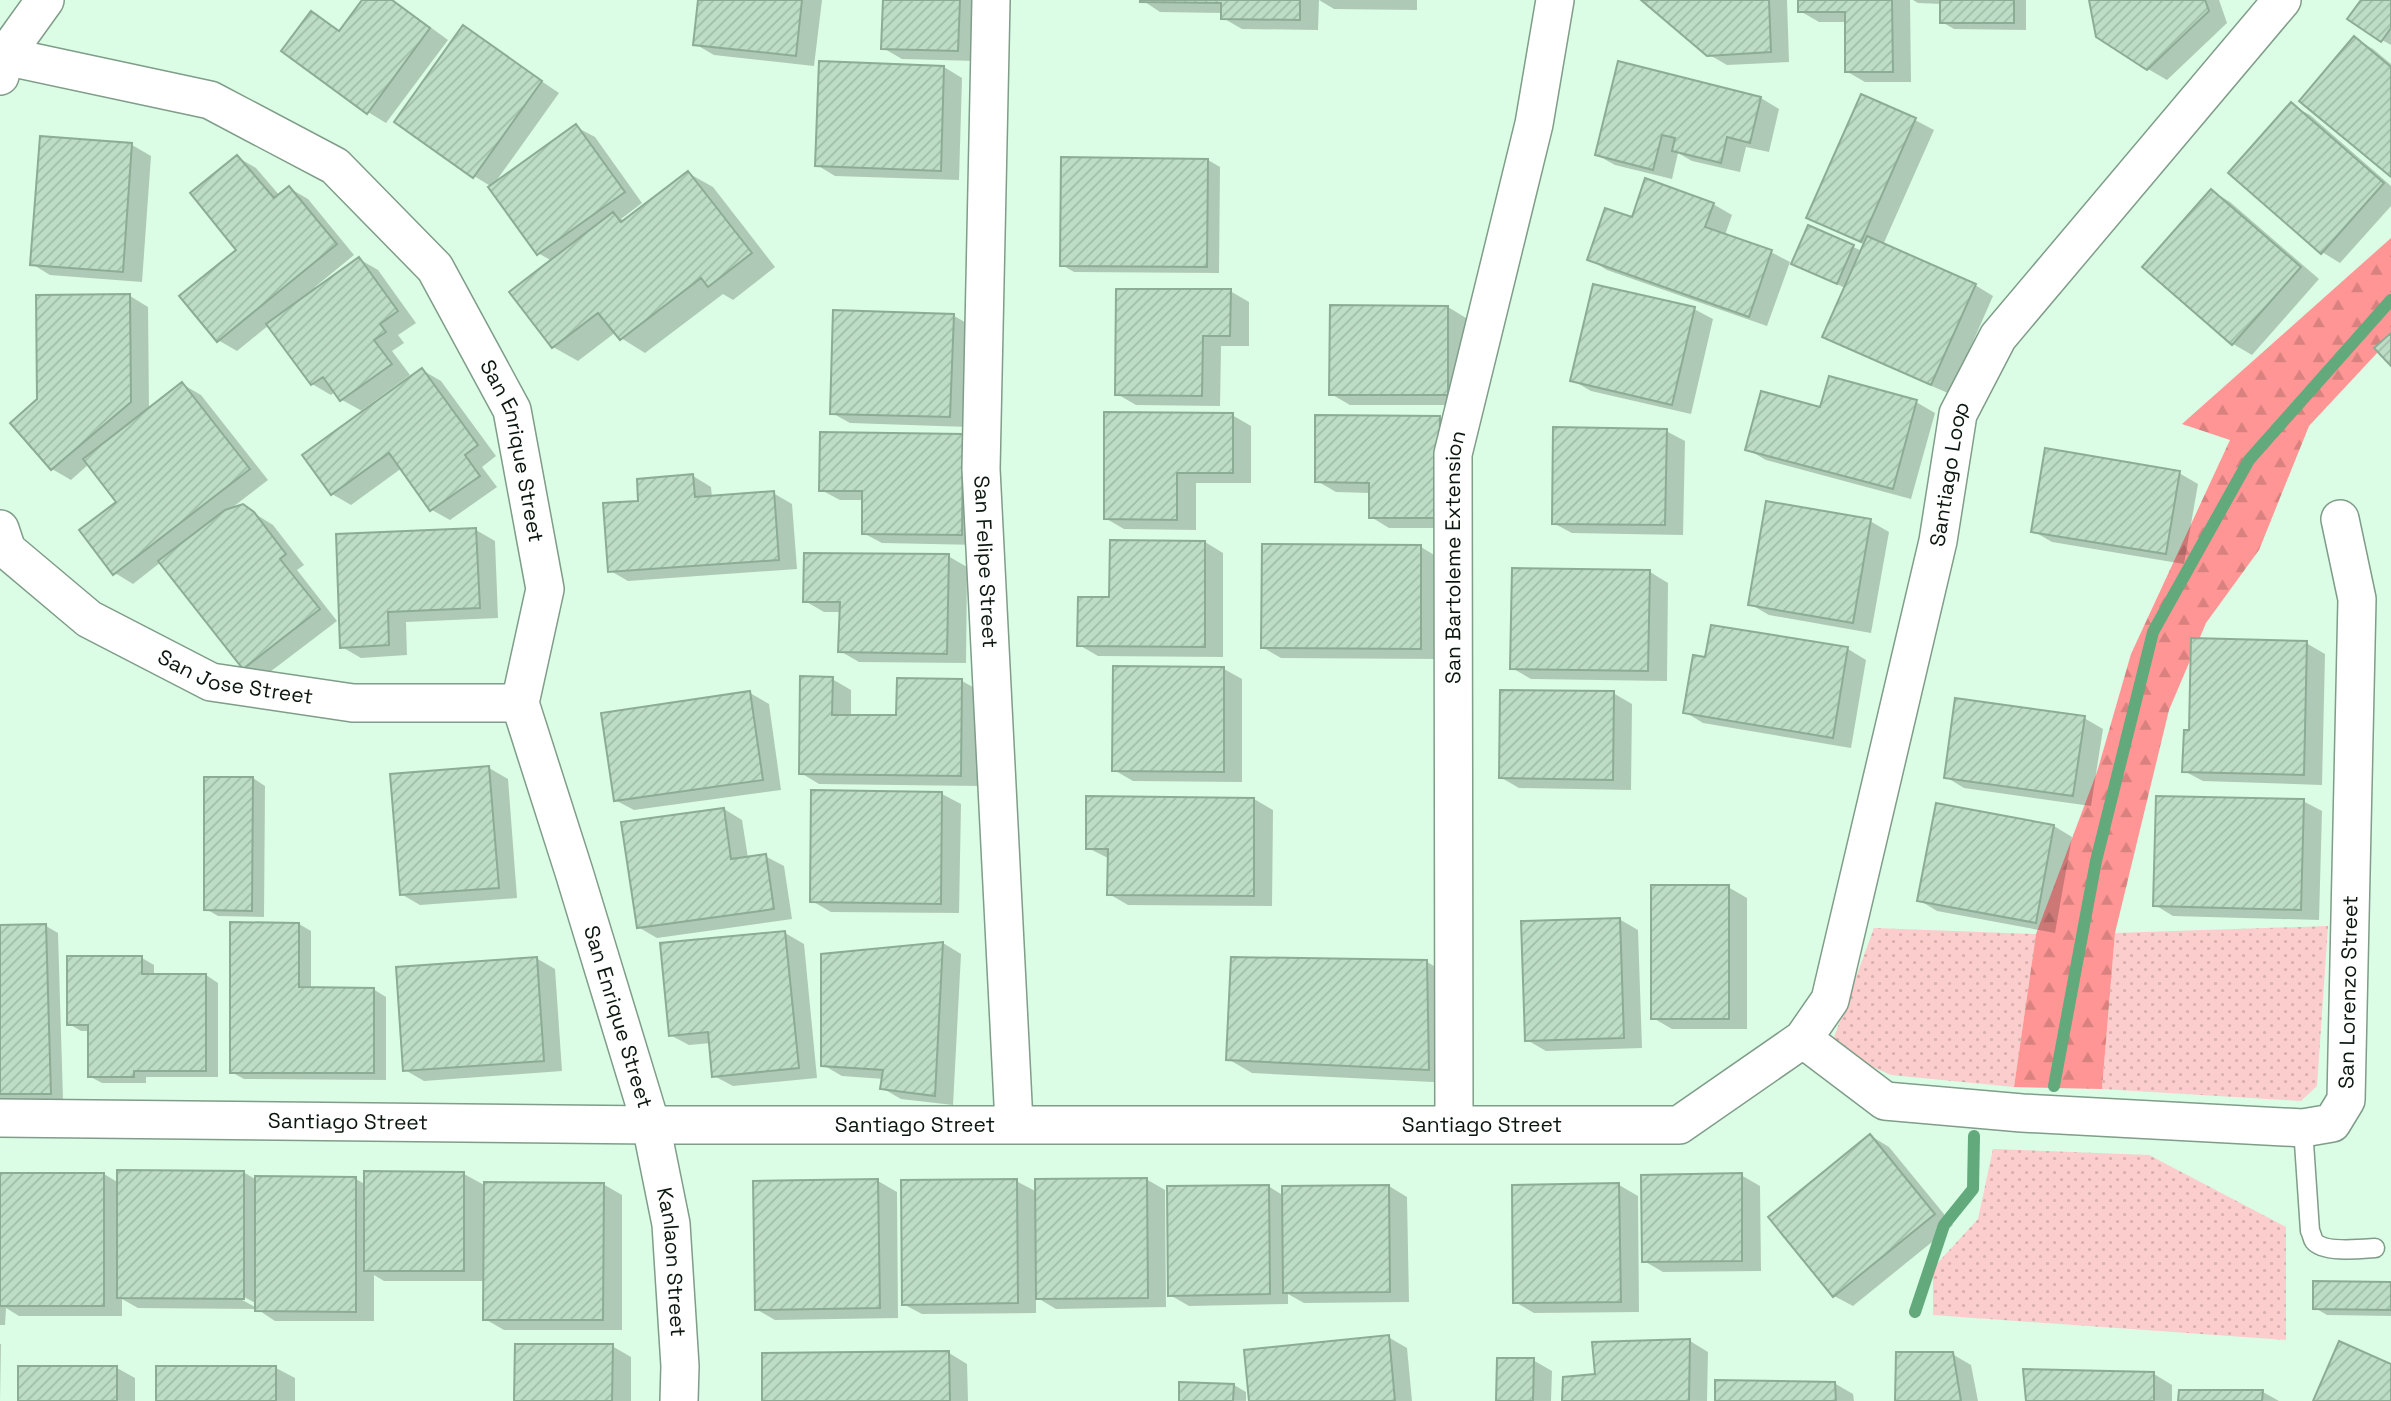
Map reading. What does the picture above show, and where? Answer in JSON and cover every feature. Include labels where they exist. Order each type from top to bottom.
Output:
[{"type":"street","points":[[2,63],[45,0]]},
{"type":"street","name":"San Felipe Street","points":[[991,0],[981,469],[1014,1123]]},
{"type":"street","name":"San Bartoleme Extension","points":[[1454,1124],[1453,454],[1534,124],[1555,0]]},
{"type":"street","name":"Santiago Loop","points":[[1803,1039],[1830,1000],[1938,541],[1958,414],[1998,337],[2282,0]]},
{"type":"street","name":"San Enrique Street","points":[[2,63],[210,100],[335,166],[435,268],[512,410],[545,589],[520,704],[651,1125]]},
{"type":"street","name":"San Lorenzo Street","points":[[1803,1039],[1885,1101],[2022,1113],[2303,1128],[2332,1123],[2346,1100],[2357,599],[2340,519]]},
{"type":"street","name":"San Jose Street","points":[[0,529],[7,550],[89,619],[211,682],[354,703],[520,704]]},
{"type":"street","name":"Santiago Street","points":[[0,1118],[651,1125],[1679,1125],[1803,1039]]},
{"type":"street","name":"Kanlaon Street","points":[[651,1125],[671,1224],[680,1366],[679,1401]]},
{"type":"lane","points":[[2303,1128],[2310,1231],[2314,1241],[2322,1247],[2375,1248]]},
{"type":"shaded area","points":[[2328,926],[2317,1086],[2301,1101],[2102,1089],[2115,933]]},
{"type":"shaded area","points":[[1874,928],[2036,934],[2014,1087],[1891,1075],[1853,1058],[1833,1040]]},
{"type":"shaded area","points":[[1993,1149],[2149,1155],[2286,1227],[2286,1340],[1933,1315],[1933,1268],[1978,1219]]},
{"type":"green space","points":[[2391,238],[2391,338],[2309,426],[2259,550],[2206,623],[2169,710],[2115,933],[2102,1089],[2014,1087],[2036,934],[2097,772],[2131,654],[2230,440],[2182,424]]},
{"type":"building","points":[[362,0],[392,0],[430,28],[367,114],[281,51],[311,11],[339,31]]},
{"type":"building","points":[[698,0],[802,0],[796,56],[693,45]]},
{"type":"building","points":[[883,0],[960,0],[958,51],[881,49]]},
{"type":"building","points":[[1140,0],[1300,0],[1300,20],[1221,19],[1221,3]]},
{"type":"building","points":[[1641,0],[1769,0],[1771,52],[1707,56]]},
{"type":"building","points":[[1798,0],[1892,0],[1893,72],[1845,72],[1845,12],[1798,12]]},
{"type":"building","points":[[1940,0],[2014,0],[2014,23],[1940,23]]},
{"type":"building","points":[[2089,0],[2205,0],[2209,11],[2147,70],[2096,37]]},
{"type":"building","points":[[2361,0],[2391,0],[2391,28],[2381,42],[2347,19]]},
{"type":"building","points":[[463,25],[542,81],[473,178],[394,122]]},
{"type":"building","points":[[2354,36],[2391,67],[2391,177],[2299,101]]},
{"type":"building","points":[[819,61],[944,66],[941,171],[815,166]]},
{"type":"building","points":[[1618,61],[1761,97],[1750,143],[1727,137],[1721,163],[1672,151],[1675,138],[1662,135],[1653,170],[1595,155]]},
{"type":"building","points":[[1861,94],[1916,118],[1861,242],[1806,218]]},
{"type":"building","points":[[2291,102],[2384,183],[2321,254],[2228,173]]},
{"type":"building","points":[[576,124],[625,192],[537,255],[488,187]]},
{"type":"building","points":[[40,136],[132,143],[123,272],[30,265]]},
{"type":"building","points":[[237,155],[274,198],[289,186],[337,244],[217,342],[179,296],[236,250],[190,193]]},
{"type":"building","points":[[1061,157],[1208,159],[1207,267],[1060,266]]},
{"type":"building","points":[[688,171],[752,253],[708,287],[701,278],[620,340],[598,313],[552,348],[509,292],[613,212],[621,222]]},
{"type":"building","points":[[1645,178],[1714,203],[1705,227],[1772,250],[1749,317],[1587,260],[1605,208],[1632,217]]},
{"type":"building","points":[[2211,189],[2301,267],[2232,345],[2142,267]]},
{"type":"building","points":[[1808,225],[1854,245],[1837,284],[1791,264]]},
{"type":"building","points":[[1867,236],[1976,284],[1931,385],[1822,337]]},
{"type":"building","points":[[359,257],[398,311],[380,324],[386,332],[374,340],[392,364],[340,401],[323,377],[311,385],[266,324]]},
{"type":"building","points":[[1593,284],[1695,307],[1672,405],[1570,381]]},
{"type":"building","points":[[1116,289],[1231,289],[1230,336],[1203,336],[1202,396],[1115,395]]},
{"type":"building","points":[[130,294],[131,402],[51,470],[10,423],[37,399],[36,295]]},
{"type":"building","points":[[1330,305],[1448,306],[1448,395],[1329,395]]},
{"type":"building","points":[[833,310],[954,314],[950,417],[830,414]]},
{"type":"building","points":[[2391,333],[2391,366],[2374,348]]},
{"type":"building","points":[[422,368],[478,445],[465,455],[480,476],[430,511],[389,453],[331,495],[302,455]]},
{"type":"building","points":[[1829,376],[1917,400],[1893,489],[1745,450],[1761,391],[1820,407]]},
{"type":"building","points":[[182,382],[250,469],[113,575],[79,530],[116,502],[83,459]]},
{"type":"building","points":[[1104,412],[1233,413],[1233,473],[1177,473],[1177,520],[1104,519]]},
{"type":"building","points":[[1315,415],[1440,416],[1439,518],[1369,518],[1369,483],[1315,482]]},
{"type":"building","points":[[1553,427],[1667,429],[1665,525],[1552,524]]},
{"type":"building","points":[[820,432],[963,434],[962,535],[862,534],[862,491],[819,491]]},
{"type":"building","points":[[2045,448],[2180,471],[2166,554],[2031,532]]},
{"type":"building","points":[[693,474],[695,497],[774,491],[779,560],[608,572],[603,503],[638,501],[637,479]]},
{"type":"building","points":[[1766,501],[1871,519],[1853,623],[1748,605]]},
{"type":"building","points":[[243,504],[254,512],[286,554],[280,559],[320,609],[243,669],[158,561],[225,510]]},
{"type":"building","points":[[476,528],[480,608],[388,612],[389,645],[340,648],[336,534]]},
{"type":"building","points":[[1110,540],[1205,541],[1205,647],[1077,646],[1078,597],[1109,597]]},
{"type":"building","points":[[1262,544],[1421,545],[1421,649],[1261,648]]},
{"type":"building","points":[[804,553],[949,554],[947,654],[838,652],[840,602],[803,602]]},
{"type":"building","points":[[1512,568],[1650,570],[1648,671],[1510,669]]},
{"type":"building","points":[[1711,625],[1848,647],[1833,738],[1683,713],[1693,655],[1705,657]]},
{"type":"building","points":[[2191,638],[2307,641],[2304,775],[2182,772],[2184,730],[2189,730]]},
{"type":"building","points":[[1113,666],[1224,667],[1224,772],[1112,771]]},
{"type":"building","points":[[800,676],[833,677],[832,715],[896,715],[897,678],[962,679],[961,776],[799,774]]},
{"type":"building","points":[[1500,690],[1614,691],[1613,780],[1499,778]]},
{"type":"building","points":[[750,691],[763,780],[614,801],[601,713]]},
{"type":"building","points":[[1955,698],[2085,716],[2073,796],[1944,778]]},
{"type":"building","points":[[489,766],[499,888],[400,895],[390,774]]},
{"type":"building","points":[[204,777],[253,777],[252,911],[204,910]]},
{"type":"building","points":[[811,790],[942,792],[941,904],[810,902]]},
{"type":"building","points":[[1086,796],[1254,798],[1254,896],[1107,895],[1108,849],[1086,849]]},
{"type":"building","points":[[2156,796],[2304,799],[2301,910],[2153,906]]},
{"type":"building","points":[[1936,803],[2054,825],[2036,923],[1917,901]]},
{"type":"building","points":[[724,808],[731,859],[766,854],[774,909],[637,928],[621,822]]},
{"type":"building","points":[[1651,885],[1729,885],[1729,1019],[1651,1019]]},
{"type":"building","points":[[1620,918],[1624,1038],[1525,1041],[1521,921]]},
{"type":"building","points":[[230,922],[299,923],[299,987],[374,988],[374,1073],[230,1073]]},
{"type":"building","points":[[46,924],[51,1094],[0,1094],[0,925]]},
{"type":"building","points":[[785,931],[799,1068],[712,1077],[708,1032],[669,1036],[660,943]]},
{"type":"building","points":[[943,942],[935,1096],[880,1089],[883,1070],[821,1066],[821,954]]},
{"type":"building","points":[[67,956],[142,956],[142,974],[206,974],[206,1071],[134,1071],[134,1077],[88,1077],[88,1025],[67,1025]]},
{"type":"building","points":[[537,957],[544,1061],[403,1071],[396,967]]},
{"type":"building","points":[[1231,957],[1427,960],[1429,1070],[1226,1060]]},
{"type":"building","points":[[1870,1134],[1935,1214],[1833,1297],[1768,1217]]},
{"type":"building","points":[[117,1170],[244,1171],[244,1299],[117,1298]]},
{"type":"building","points":[[364,1171],[464,1172],[464,1271],[364,1271]]},
{"type":"building","points":[[0,1173],[104,1173],[104,1306],[0,1306]]},
{"type":"building","points":[[1742,1173],[1742,1261],[1642,1262],[1641,1175]]},
{"type":"building","points":[[255,1176],[356,1177],[356,1312],[255,1311]]},
{"type":"building","points":[[1147,1178],[1148,1298],[1036,1299],[1035,1179]]},
{"type":"building","points":[[878,1179],[880,1308],[755,1310],[753,1181]]},
{"type":"building","points":[[1017,1179],[1018,1303],[902,1305],[901,1180]]},
{"type":"building","points":[[484,1182],[604,1183],[603,1320],[483,1320]]},
{"type":"building","points":[[1619,1183],[1621,1302],[1513,1303],[1512,1185]]},
{"type":"building","points":[[1269,1185],[1270,1294],[1168,1296],[1167,1186]]},
{"type":"building","points":[[1389,1185],[1390,1292],[1283,1293],[1282,1186]]},
{"type":"building","points":[[2313,1281],[2391,1282],[2391,1310],[2313,1309]]},
{"type":"building","points":[[1389,1335],[1395,1401],[1249,1401],[1244,1350]]},
{"type":"building","points":[[1690,1339],[1689,1401],[1562,1401],[1563,1377],[1595,1374],[1592,1342]]},
{"type":"building","points":[[2339,1341],[2391,1364],[2391,1401],[2313,1401]]},
{"type":"building","points":[[515,1344],[613,1344],[612,1401],[514,1401]]},
{"type":"building","points":[[949,1351],[950,1401],[762,1401],[762,1353]]},
{"type":"building","points":[[1896,1352],[1953,1352],[1961,1401],[1895,1401]]},
{"type":"building","points":[[1497,1358],[1534,1358],[1533,1401],[1496,1401]]},
{"type":"building","points":[[18,1366],[117,1366],[117,1401],[18,1401]]},
{"type":"building","points":[[156,1366],[276,1366],[276,1401],[156,1401]]},
{"type":"building","points":[[2023,1369],[2154,1372],[2154,1401],[2026,1401]]},
{"type":"building","points":[[1715,1380],[1835,1382],[1836,1401],[1715,1401]]},
{"type":"building","points":[[1179,1382],[1234,1384],[1233,1401],[1179,1401]]},
{"type":"building","points":[[2179,1390],[2263,1390],[2262,1401],[2178,1401]]},
{"type":"waterway","points":[[2054,1086],[2096,861],[2153,632],[2249,460],[2391,300]]},
{"type":"waterway","points":[[1915,1312],[1944,1225],[1973,1189],[1974,1136]]}]
